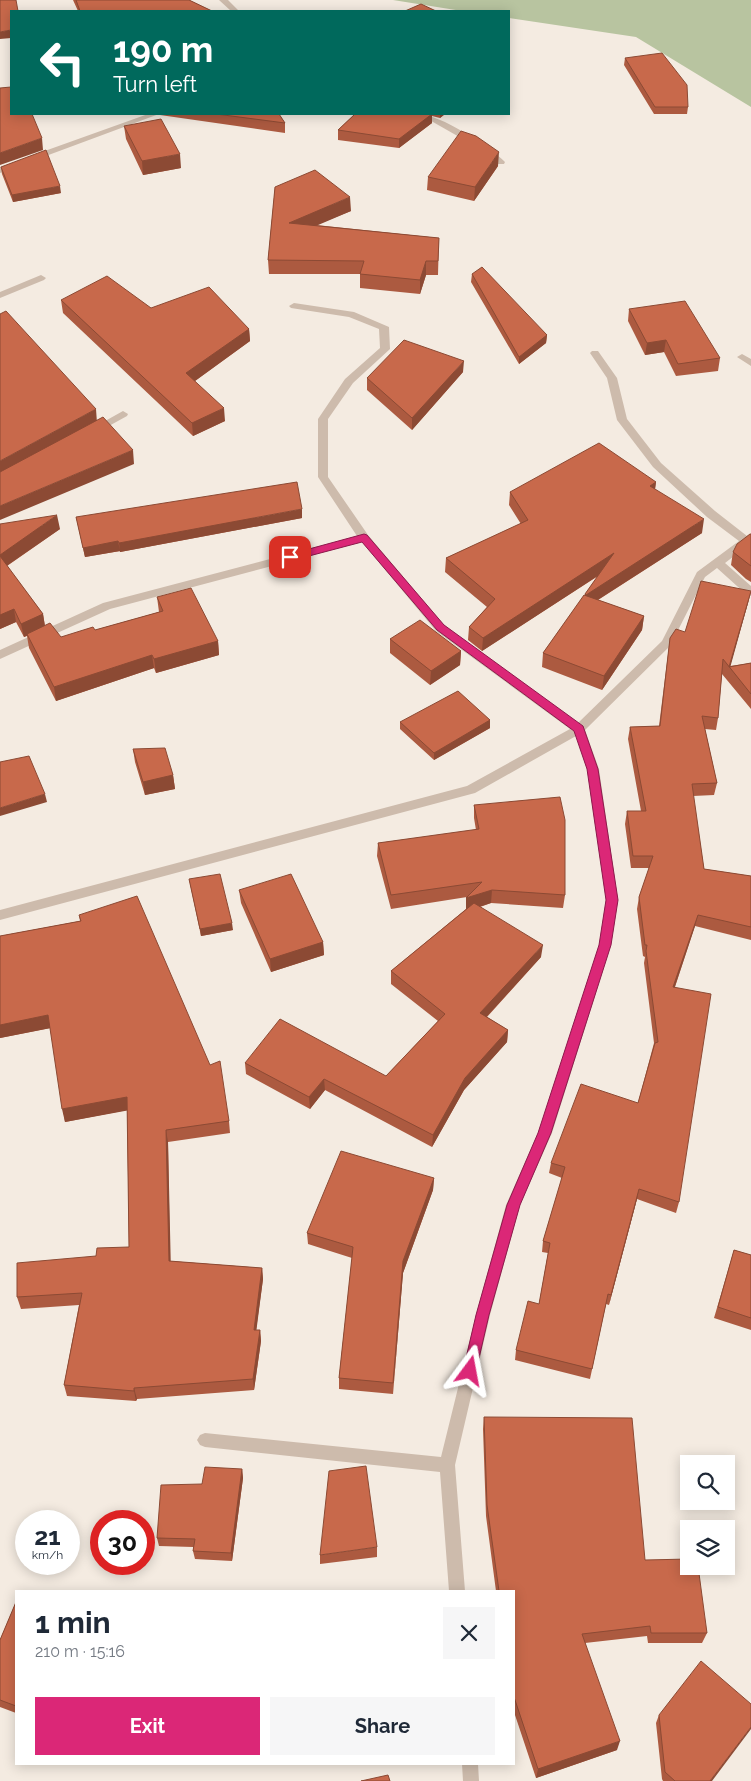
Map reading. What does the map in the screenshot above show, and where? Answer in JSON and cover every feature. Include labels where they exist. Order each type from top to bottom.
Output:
[{"type":"street","points":[[223,0],[234,10]]},
{"type":"street","points":[[0,170],[152,115]]},
{"type":"street","points":[[425,115],[471,140],[501,162]]},
{"type":"street","points":[[0,295],[41,278]]},
{"type":"street","points":[[294,306],[351,314],[384,327],[385,349],[349,381],[323,419],[323,477],[364,538],[440,628],[579,728],[593,769],[612,900],[605,945],[544,1133],[513,1205],[483,1315],[448,1465],[457,1590]]},
{"type":"street","points":[[0,915],[471,790],[579,728],[666,643],[701,575],[749,539],[711,514],[658,465],[622,420],[612,378],[595,353]]},
{"type":"street","points":[[82,437],[123,414]]},
{"type":"street","points":[[0,656],[107,606],[364,538]]},
{"type":"street","points":[[718,563],[751,592]]},
{"type":"street","points":[[205,1440],[448,1465]]},
{"type":"street","points":[[470,1765],[471,1781]]},
{"type":"green space","points":[[393,0],[751,0],[751,107],[636,37],[510,18],[510,10],[456,10]]},
{"type":"building","points":[[0,0],[16,0],[18,10],[10,10],[10,30],[0,32]]},
{"type":"building","points":[[76,0],[189,0],[210,10],[80,10]]},
{"type":"building","points":[[421,4],[434,10],[407,10]]},
{"type":"building","points":[[662,53],[687,85],[688,107],[655,107],[625,58]]},
{"type":"building","points":[[10,87],[10,115],[32,115],[42,138],[0,153],[0,88]]},
{"type":"building","points":[[224,115],[280,115],[285,123]]},
{"type":"building","points":[[354,115],[431,115],[399,139],[338,130]]},
{"type":"building","points":[[161,119],[180,154],[142,161],[124,126]]},
{"type":"building","points":[[461,131],[476,136],[499,152],[475,187],[428,177]]},
{"type":"building","points":[[46,150],[60,186],[12,195],[1,167]]},
{"type":"building","points":[[315,170],[350,197],[289,223],[439,238],[438,261],[426,261],[420,280],[360,274],[364,261],[268,260],[275,187]]},
{"type":"building","points":[[482,267],[547,335],[519,357],[472,274]]},
{"type":"building","points":[[107,276],[151,308],[209,287],[249,329],[186,373],[224,408],[192,423],[61,300]]},
{"type":"building","points":[[685,301],[720,358],[678,364],[666,340],[647,343],[629,309]]},
{"type":"building","points":[[6,311],[96,409],[0,461],[0,314]]},
{"type":"building","points":[[404,340],[464,361],[412,418],[367,378]]},
{"type":"building","points":[[103,417],[133,450],[0,506],[0,472]]},
{"type":"building","points":[[599,443],[656,482],[650,486],[704,519],[586,595],[614,553],[483,638],[469,627],[495,599],[446,558],[528,520],[510,492]]},
{"type":"building","points":[[297,482],[302,509],[83,548],[76,517]]},
{"type":"building","points":[[57,515],[0,555],[0,524]]},
{"type":"building","points":[[750,534],[751,566],[733,552],[737,544]]},
{"type":"building","points":[[0,556],[43,614],[21,624],[14,609],[0,615]]},
{"type":"building","points":[[701,581],[751,591],[729,667],[723,659],[718,718],[702,716],[717,783],[692,784],[704,869],[751,876],[751,927],[698,915],[673,987],[711,994],[679,1202],[639,1189],[611,1295],[608,1294],[592,1369],[516,1350],[528,1301],[539,1304],[550,1243],[543,1241],[565,1167],[551,1163],[581,1084],[638,1103],[655,1043],[658,1042],[646,951],[647,945],[645,945],[639,897],[653,856],[633,856],[627,811],[646,811],[630,727],[660,726],[670,638],[676,629],[685,632]]},
{"type":"building","points":[[191,588],[218,641],[154,659],[152,655],[54,687],[27,634],[50,623],[61,637],[93,627],[95,630],[163,611],[157,597]]},
{"type":"building","points":[[584,595],[644,616],[604,676],[543,653]]},
{"type":"building","points":[[420,620],[461,651],[431,671],[390,639]]},
{"type":"building","points":[[751,663],[751,694],[729,667]]},
{"type":"building","points":[[458,691],[490,720],[434,753],[400,722]]},
{"type":"building","points":[[165,748],[173,775],[143,782],[133,749]]},
{"type":"building","points":[[29,756],[45,794],[0,808],[0,762]]},
{"type":"building","points":[[560,797],[565,820],[565,895],[492,890],[466,898],[482,882],[391,895],[378,843],[479,829],[474,805]]},
{"type":"building","points":[[220,874],[232,923],[200,929],[189,879]]},
{"type":"building","points":[[291,874],[323,942],[270,959],[239,890]]},
{"type":"building","points":[[137,896],[210,1065],[220,1061],[229,1121],[166,1130],[169,1261],[262,1268],[254,1330],[260,1330],[253,1379],[134,1388],[134,1391],[64,1385],[82,1293],[17,1297],[17,1263],[96,1256],[97,1248],[129,1247],[127,1097],[62,1109],[48,1015],[0,1025],[0,936],[81,921],[79,915]]},
{"type":"building","points":[[474,903],[543,945],[480,1013],[508,1030],[465,1078],[433,1135],[324,1079],[309,1097],[245,1063],[280,1019],[386,1076],[445,1014],[391,971]]},
{"type":"building","points":[[341,1151],[434,1178],[403,1261],[393,1383],[339,1378],[353,1247],[307,1233]]},
{"type":"building","points":[[734,1250],[751,1255],[751,1318],[718,1307]]},
{"type":"building","points":[[484,1417],[632,1418],[645,1560],[680,1559],[680,1575],[699,1575],[707,1633],[651,1633],[650,1626],[582,1634],[620,1741],[538,1769],[515,1700],[515,1590],[499,1590],[487,1505]]},
{"type":"building","points":[[366,1466],[377,1547],[320,1555],[329,1471]]},
{"type":"building","points":[[205,1467],[242,1469],[231,1553],[193,1551],[195,1539],[157,1538],[161,1485],[202,1484]]},
{"type":"building","points":[[15,1604],[15,1706],[0,1700],[0,1640]]},
{"type":"building","points":[[701,1661],[751,1704],[751,1727],[710,1781],[675,1781],[665,1772],[659,1715]]},
{"type":"building","points":[[388,1775],[390,1781],[361,1781]]},
{"type":"route","points":[[290,557],[364,538],[440,628],[579,728],[593,769],[612,900],[605,945],[544,1133],[513,1205],[470,1371]]}]
